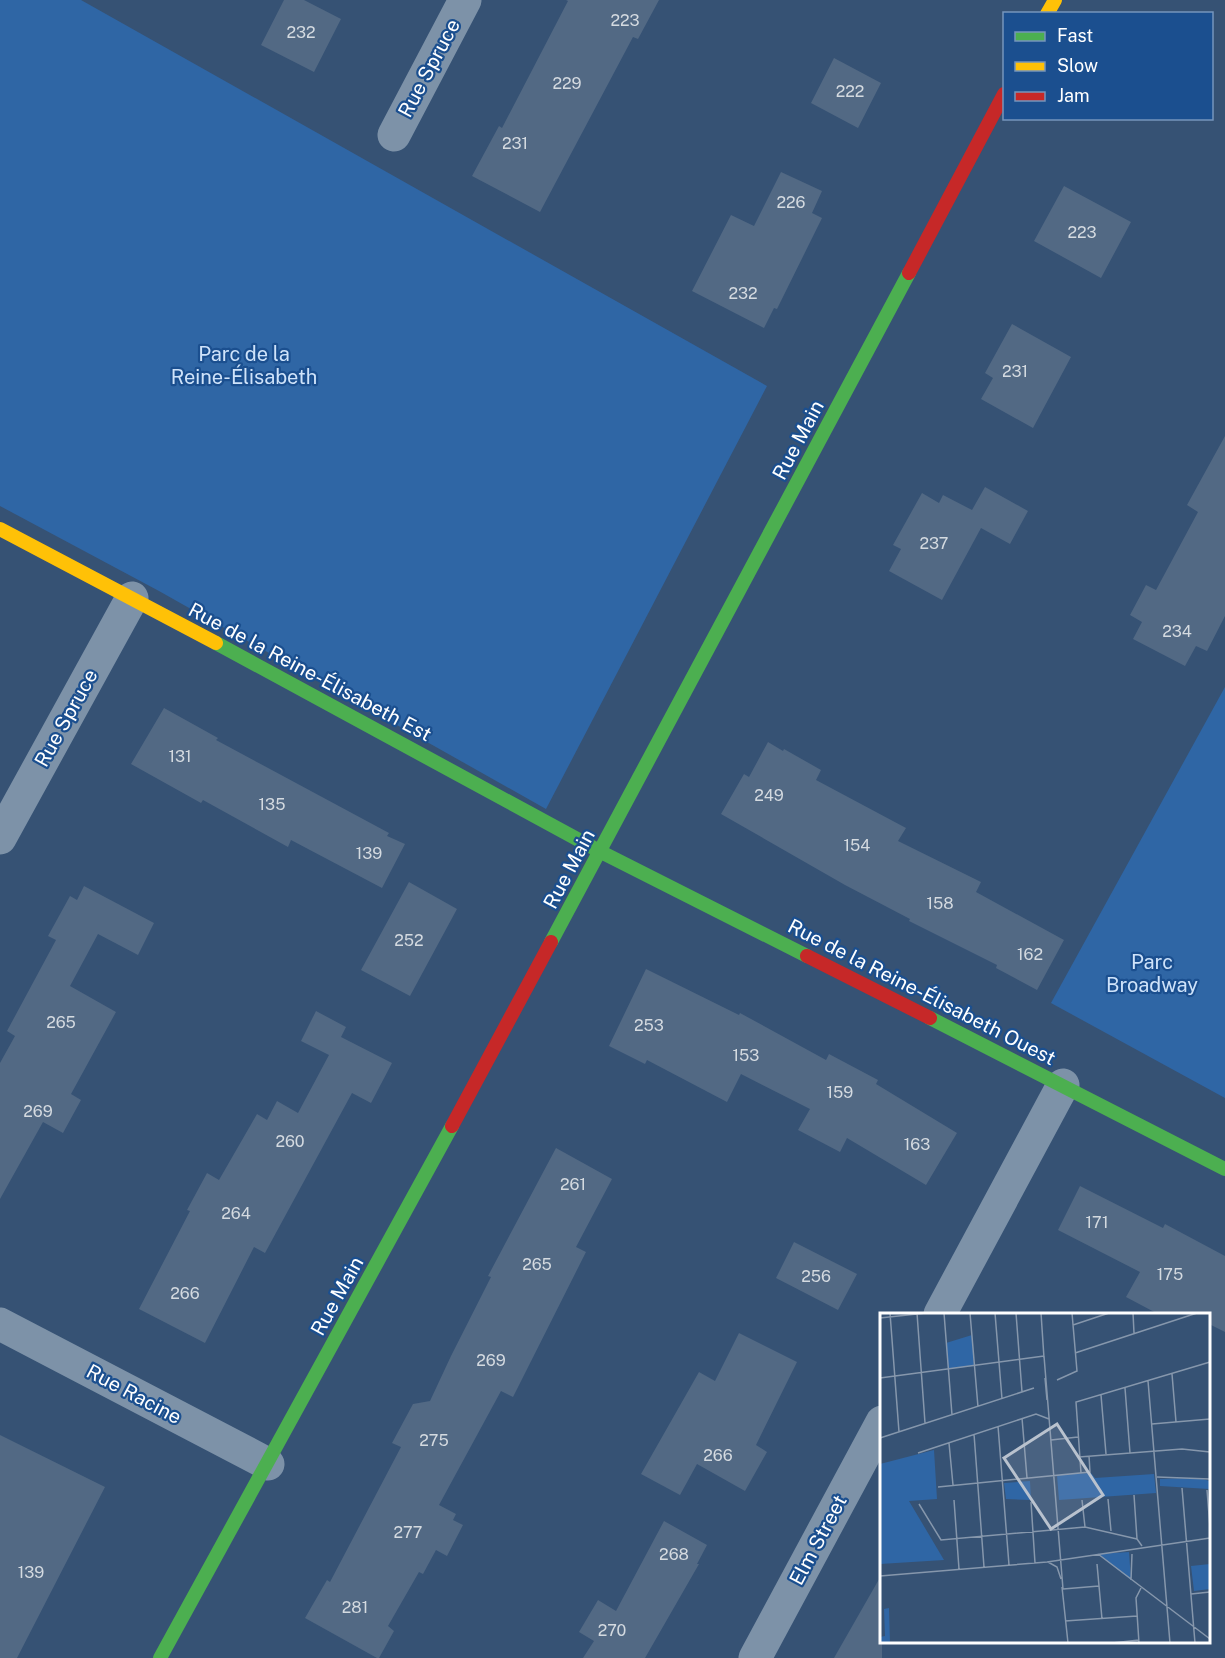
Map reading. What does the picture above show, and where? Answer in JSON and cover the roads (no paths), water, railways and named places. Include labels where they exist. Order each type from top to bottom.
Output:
[{"type":"street","name":"Rue Spruce","points":[[394,135],[465,0]]},
{"type":"street","name":"Rue Main","points":[[160,1658],[601,852],[1003,98]]},
{"type":"street","name":"Rue de la Reine-Élisabeth Est","points":[[0,529],[601,852]]},
{"type":"street","name":"Rue Spruce","points":[[0,838],[132,598]]},
{"type":"street","name":"Rue de la Reine-Élisabeth Ouest","points":[[601,852],[1225,1169]]},
{"type":"street","points":[[941,1313],[1063,1085]]},
{"type":"street","name":"Rue Racine","points":[[0,1324],[268,1464]]},
{"type":"street","name":"Elm Street","points":[[755,1658],[880,1426]]},
{"type":"park label","name":"Parc de la Reine-Élisabeth","points":[[244,366]]},
{"type":"park label","name":"Parc Broadway","points":[[1152,974]]}]
